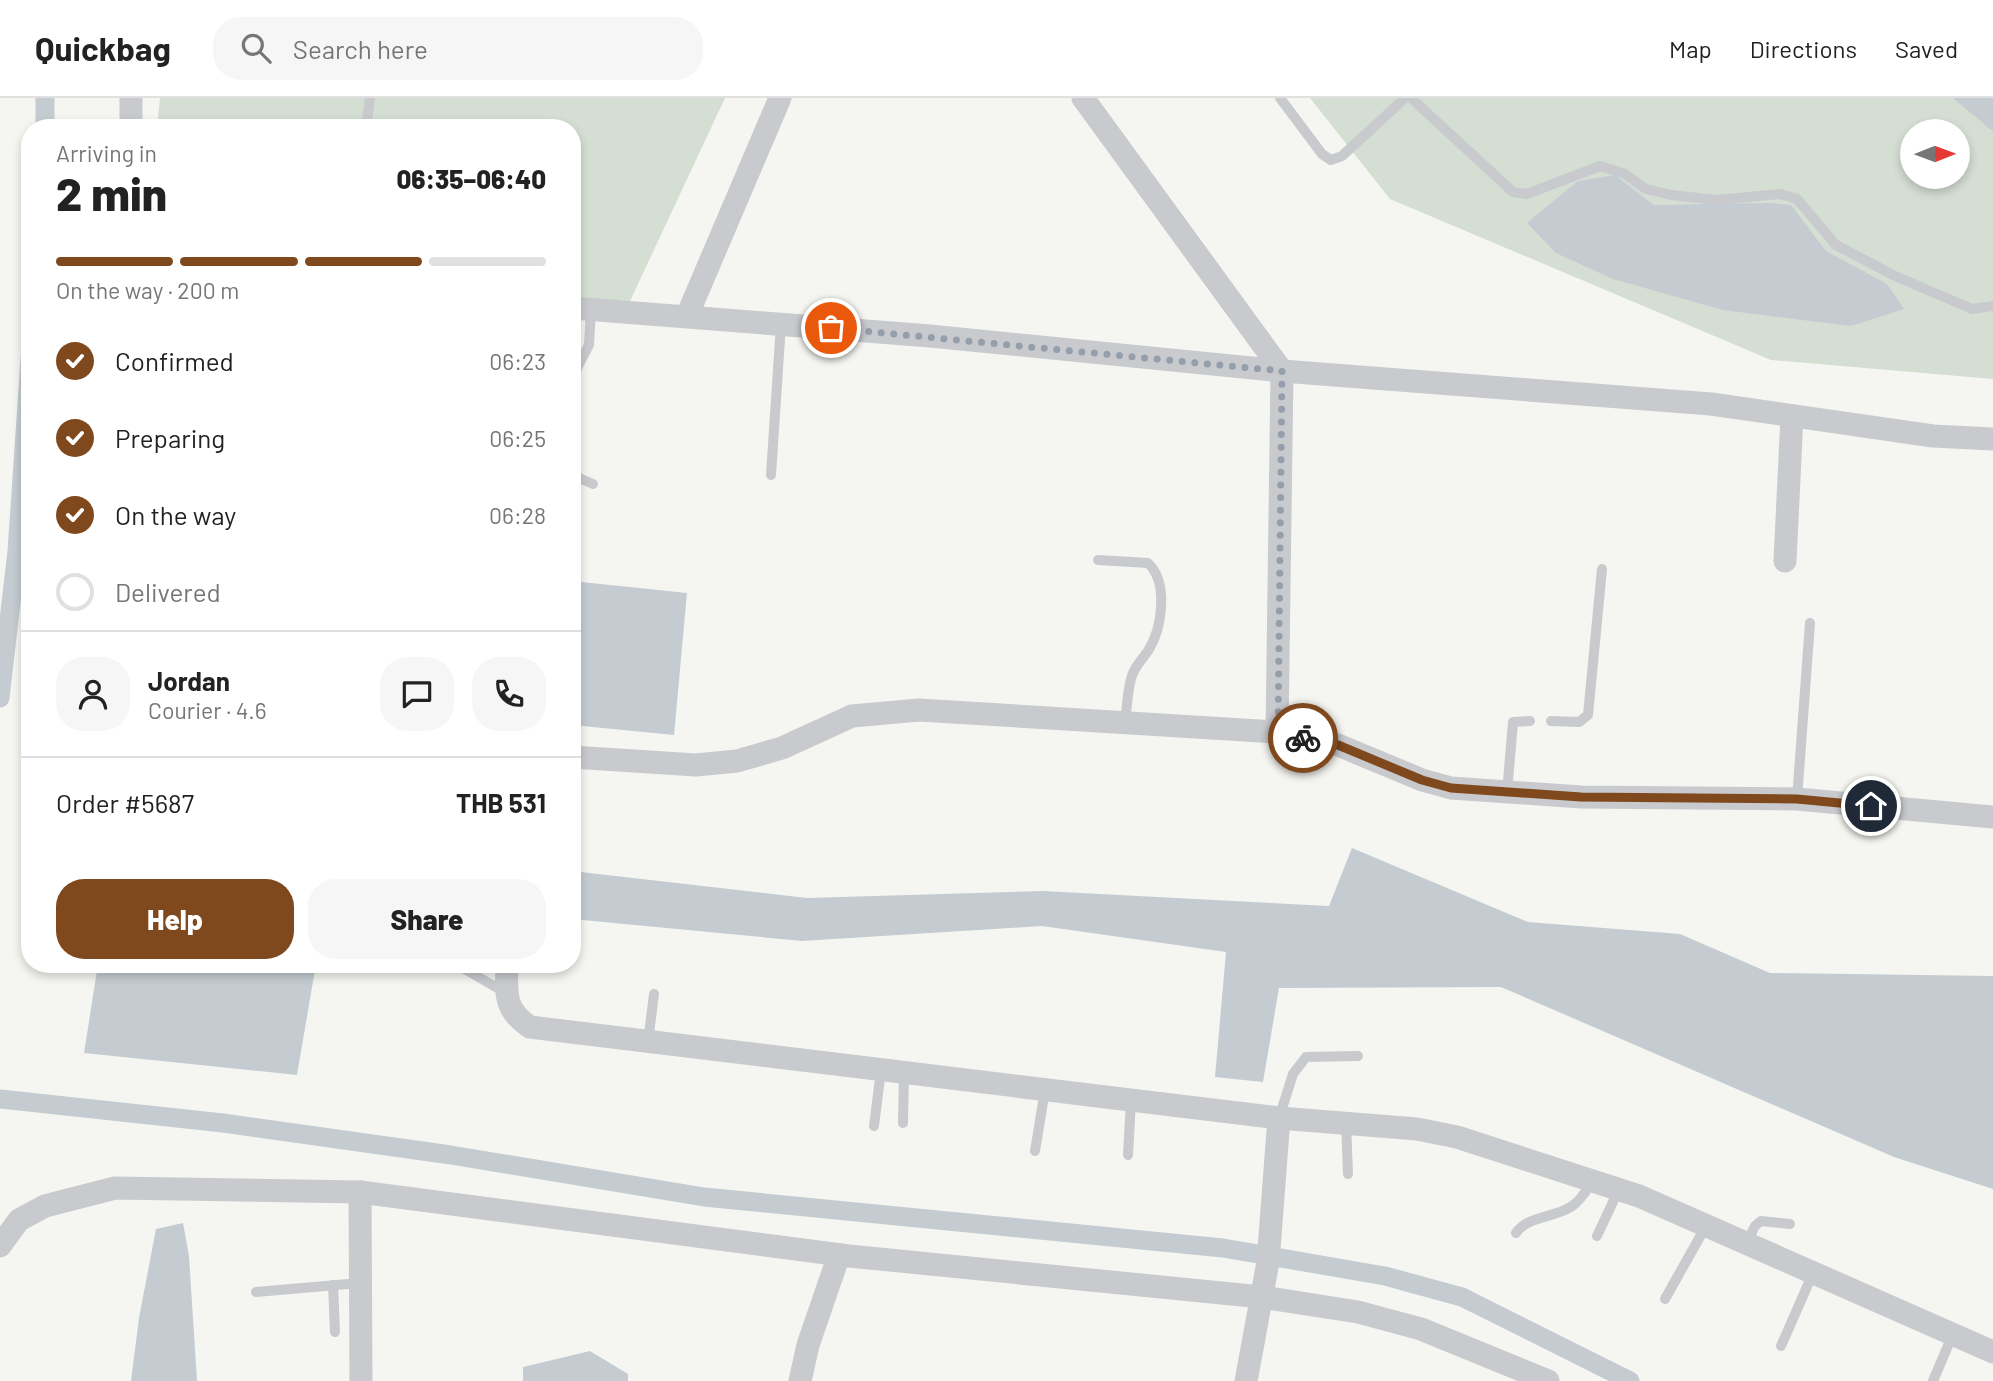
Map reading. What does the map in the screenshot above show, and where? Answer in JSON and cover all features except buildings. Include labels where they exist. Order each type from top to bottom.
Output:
[{"type":"street","points":[[131,98],[131,119]]},
{"type":"street","points":[[687,316],[780,98]]},
{"type":"street","points":[[1083,98],[1282,371],[1278,732]]},
{"type":"street","points":[[582,309],[782,324],[1282,371],[1711,404],[1933,436],[1993,439]]},
{"type":"street","points":[[1785,561],[1792,416]]},
{"type":"street","points":[[581,758],[696,765],[737,761],[782,748],[852,716],[919,710],[1278,732],[1338,745],[1422,780],[1451,788],[1581,797],[1797,799],[1993,817]]},
{"type":"street","points":[[507,973],[506,993],[514,1017],[530,1027],[1279,1118],[1417,1129],[1457,1138],[1619,1189],[1993,1352]]},
{"type":"street","points":[[1246,1381],[1268,1262],[1279,1118]]},
{"type":"street","points":[[0,1246],[19,1220],[46,1206],[115,1188],[360,1192],[839,1255],[1262,1297],[1358,1312],[1422,1329],[1548,1381]]},
{"type":"street","points":[[360,1192],[361,1381]]},
{"type":"street","points":[[800,1381],[808,1345],[839,1255]]},
{"type":"lane","points":[[367,119],[370,98]]},
{"type":"lane","points":[[1280,98],[1322,154],[1331,160],[1342,156],[1405,98]]},
{"type":"lane","points":[[1411,98],[1513,192],[1527,194],[1600,166],[1625,174],[1646,189],[1671,195],[1717,200],[1780,194],[1797,200],[1836,245],[1895,276],[1972,309],[1993,306]]},
{"type":"lane","points":[[581,360],[589,345],[582,309]]},
{"type":"lane","points":[[771,475],[782,324]]},
{"type":"lane","points":[[581,479],[593,484]]},
{"type":"lane","points":[[1098,560],[1148,564],[1160,583],[1160,612],[1155,637],[1147,653],[1137,663],[1130,680],[1125,723]]},
{"type":"lane","points":[[1551,721],[1579,722],[1588,715],[1602,569]]},
{"type":"lane","points":[[1797,799],[1810,623]]},
{"type":"lane","points":[[1507,793],[1513,722],[1530,721]]},
{"type":"lane","points":[[472,973],[506,993]]},
{"type":"lane","points":[[648,1042],[654,993]]},
{"type":"lane","points":[[1279,1118],[1293,1074],[1306,1057],[1358,1056]]},
{"type":"lane","points":[[874,1126],[881,1070]]},
{"type":"lane","points":[[903,1123],[904,1073]]},
{"type":"lane","points":[[1035,1151],[1045,1090]]},
{"type":"lane","points":[[1128,1155],[1131,1100]]},
{"type":"lane","points":[[1346,1123],[1348,1174]]},
{"type":"lane","points":[[1516,1233],[1525,1222],[1553,1215],[1576,1203],[1593,1181]]},
{"type":"lane","points":[[1597,1236],[1619,1189]]},
{"type":"lane","points":[[1746,1244],[1755,1226],[1761,1221],[1790,1224]]},
{"type":"lane","points":[[1665,1300],[1706,1226]]},
{"type":"lane","points":[[1781,1346],[1813,1273]]},
{"type":"lane","points":[[256,1292],[360,1283]]},
{"type":"lane","points":[[333,1285],[335,1332]]},
{"type":"lane","points":[[1933,1381],[1953,1334]]},
{"type":"shaded area","points":[[160,98],[725,98],[630,301],[581,298],[581,119],[158,119]]},
{"type":"shaded area","points":[[1310,98],[1993,98],[1993,379],[1771,360],[1390,199]]},
{"type":"shaded area","points":[[1953,98],[1993,98],[1993,130],[1990,129]]},
{"type":"shaded area","points":[[1615,175],[1654,205],[1791,205],[1826,251],[1887,284],[1904,309],[1851,326],[1723,310],[1613,279],[1556,253],[1527,223],[1578,181]]},
{"type":"shaded area","points":[[581,582],[687,593],[674,735],[581,726]]},
{"type":"shaded area","points":[[1352,848],[1528,922],[1680,934],[1770,973],[1993,976],[1993,1189],[1894,1157],[1501,987],[1279,988],[1263,1082],[1215,1077],[1226,952],[1042,926],[802,941],[581,920],[581,872],[807,898],[1043,891],[1329,906]]},
{"type":"shaded area","points":[[97,973],[314,973],[297,1075],[84,1053]]},
{"type":"shaded area","points":[[183,1223],[189,1256],[197,1381],[131,1381],[139,1318],[156,1229]]},
{"type":"shaded area","points":[[590,1351],[628,1374],[628,1381],[523,1381],[523,1367]]},
{"type":"waterway","points":[[45,98],[45,119]]},
{"type":"waterway","points":[[0,698],[21,492]]},
{"type":"waterway","points":[[0,1099],[223,1123],[451,1155],[704,1197],[1223,1248],[1385,1276],[1462,1297],[1630,1381]]},
{"type":"way so far","points":[[831,328],[1282,371],[1278,732],[1303,738]]},
{"type":"route","points":[[1303,738],[1338,745],[1422,780],[1451,788],[1581,797],[1797,799],[1871,806]]}]
